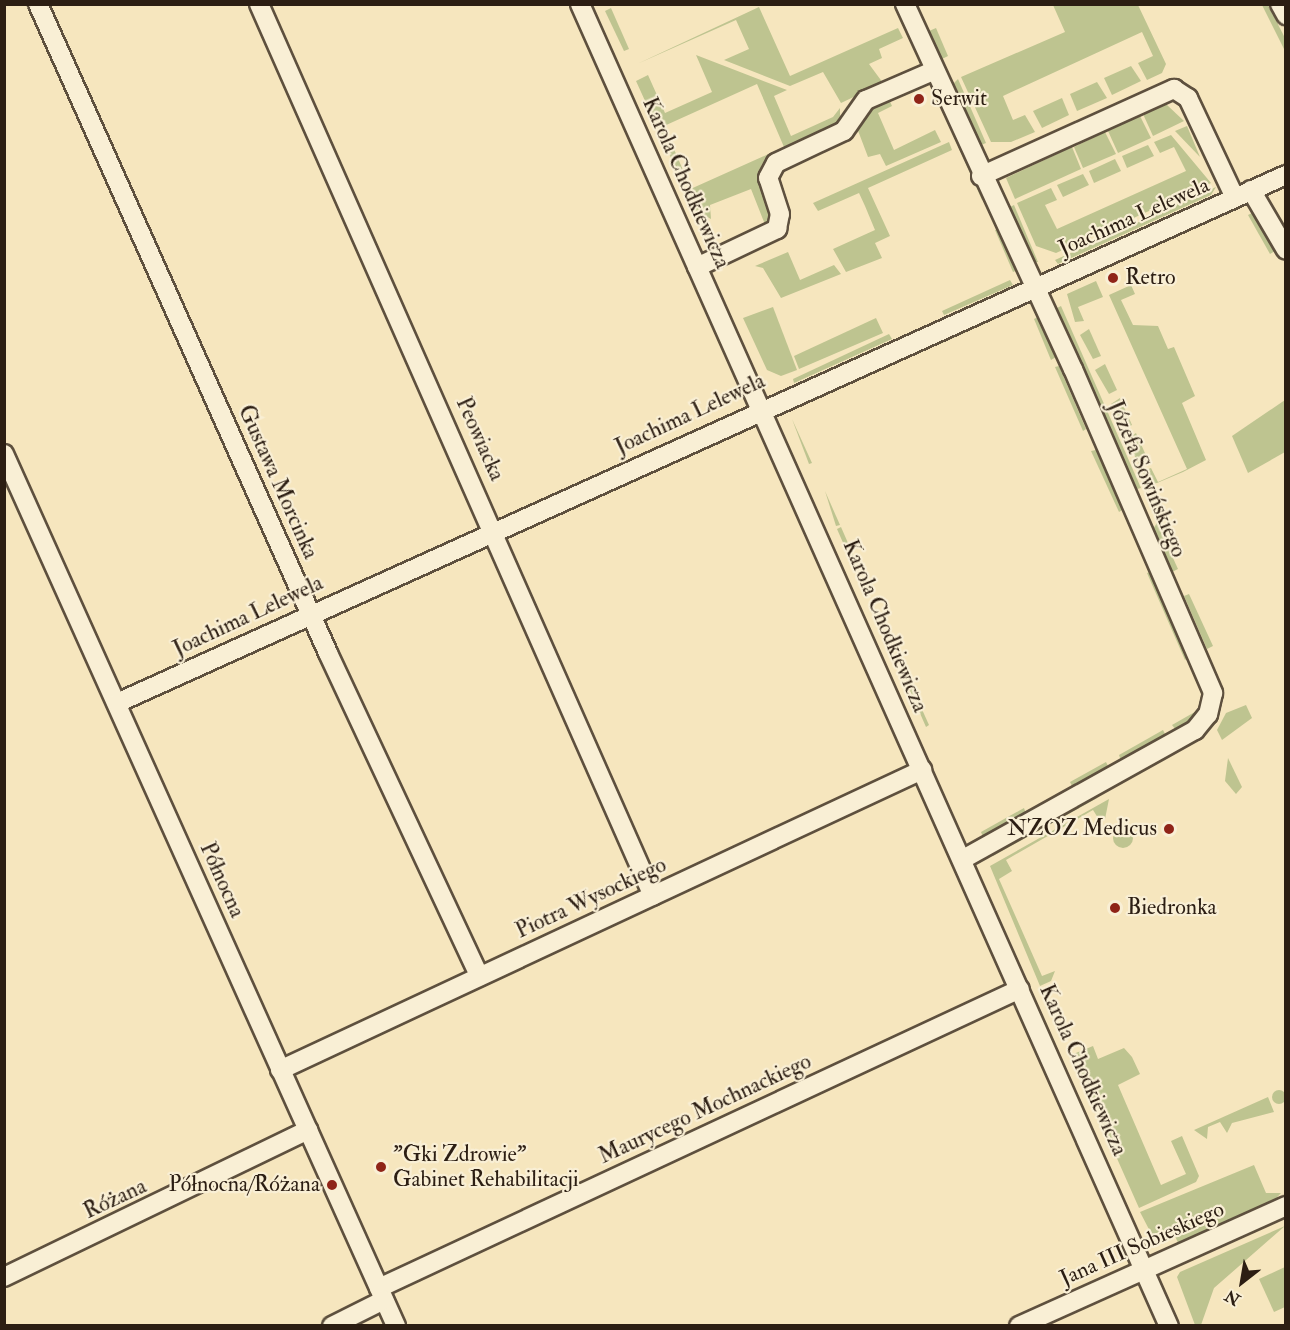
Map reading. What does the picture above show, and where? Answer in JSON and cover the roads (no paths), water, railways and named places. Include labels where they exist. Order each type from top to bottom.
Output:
[{"type":"street","name":"Gustawa Morcinka","points":[[38,4],[310,614],[479,976]]},
{"type":"street","name":"Peowiacka","points":[[259,4],[495,530],[653,896]]},
{"type":"street","name":"Karola Chodkiewicza","points":[[580,4],[697,267],[763,406],[922,770],[1147,1267],[1169,1326]]},
{"type":"street","name":"Józefa Sowińskiego","points":[[905,4],[981,176],[1036,288],[1213,699],[1192,732],[963,859]]},
{"type":"street","points":[[1280,4],[1286,15]]},
{"type":"street","points":[[697,267],[777,229],[780,214],[768,183],[776,163],[844,131],[866,100],[933,71]]},
{"type":"street","points":[[981,176],[1174,89],[1188,98],[1243,194],[1286,250]]},
{"type":"street","name":"Joachima Lelewela","points":[[117,703],[763,406],[1036,288],[1286,175]]},
{"type":"street","name":"Północna","points":[[4,454],[396,1326]]},
{"type":"street","name":"Piotra Wysockiego","points":[[280,1070],[922,770]]},
{"type":"street","name":"Maurycego Mochnackiego","points":[[332,1326],[382,1294],[1020,989]]},
{"type":"street","name":"Różana","points":[[4,1277],[308,1130]]},
{"type":"street","name":"Jana III Sobieskiego","points":[[1019,1326],[1286,1206]]},
{"type":"place","name":"Serwit","points":[[919,99]]},
{"type":"place","name":"Retro","points":[[1113,278]]},
{"type":"place","name":"NZOZ Medicus","points":[[1169,829]]},
{"type":"place","name":"Biedronka","points":[[1115,908]]},
{"type":"place","name":"\"Gki Zdrowie\" Gabinet Rehabilitacji","points":[[381,1167]]},
{"type":"place","name":"Północna/Różana","points":[[332,1185]]}]
